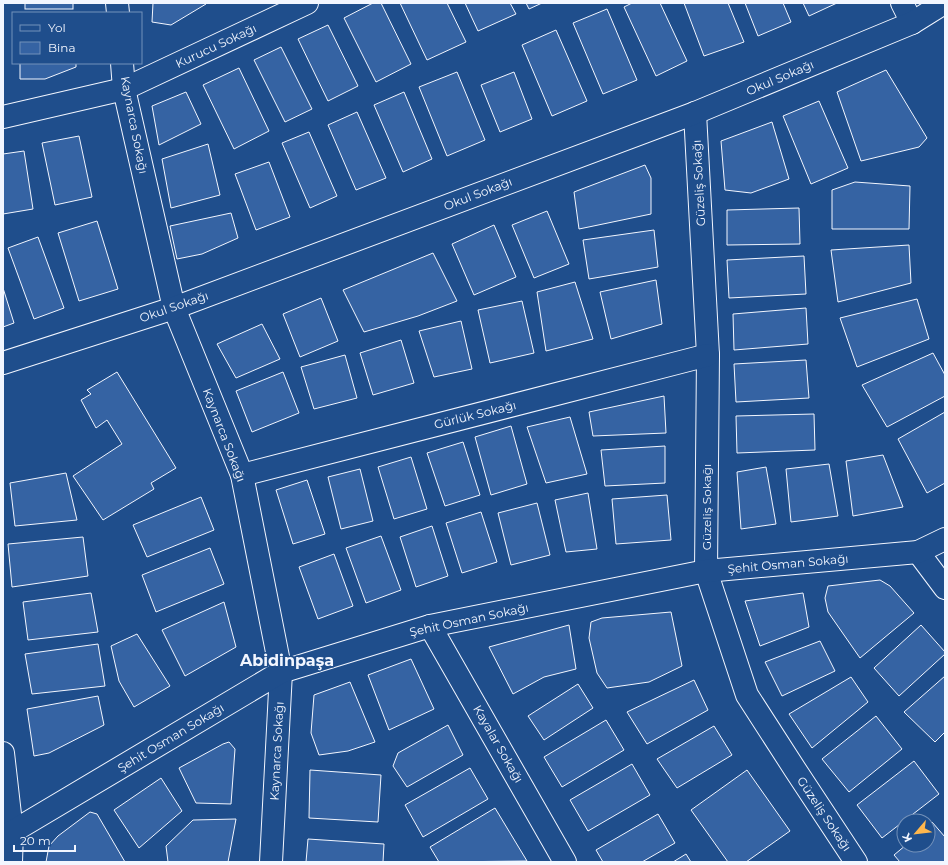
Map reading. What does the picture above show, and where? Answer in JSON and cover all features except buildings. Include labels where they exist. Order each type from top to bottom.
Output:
[{"type":"street","name":"Kurucu Sokağı","points":[[3,117],[124,90],[307,3]]},
{"type":"street","points":[[902,3],[912,23]]},
{"type":"street","name":"Okul Sokağı","points":[[3,364],[174,308],[695,113],[912,23],[944,3]]},
{"type":"street","name":"Kaynarca Sokağı","points":[[122,64],[124,90],[174,308],[242,475],[281,672],[271,862]]},
{"type":"street","name":"Güzeliş Sokağı","points":[[695,113],[708,355],[706,571],[747,695],[856,862]]},
{"type":"street","name":"Gürlük Sokağı","points":[[242,475],[708,355]]},
{"type":"street","name":"Şehit Osman Sokağı","points":[[7,833],[281,672],[430,626],[706,571],[918,552],[945,539]]},
{"type":"street","points":[[918,552],[945,588]]},
{"type":"street","name":"Kayalar Sokağı","points":[[430,626],[566,862]]},
{"type":"street","points":[[3,753],[7,833],[11,862]]},
{"type":"district","name":"Abidinpaşa","points":[[287,660]]}]
